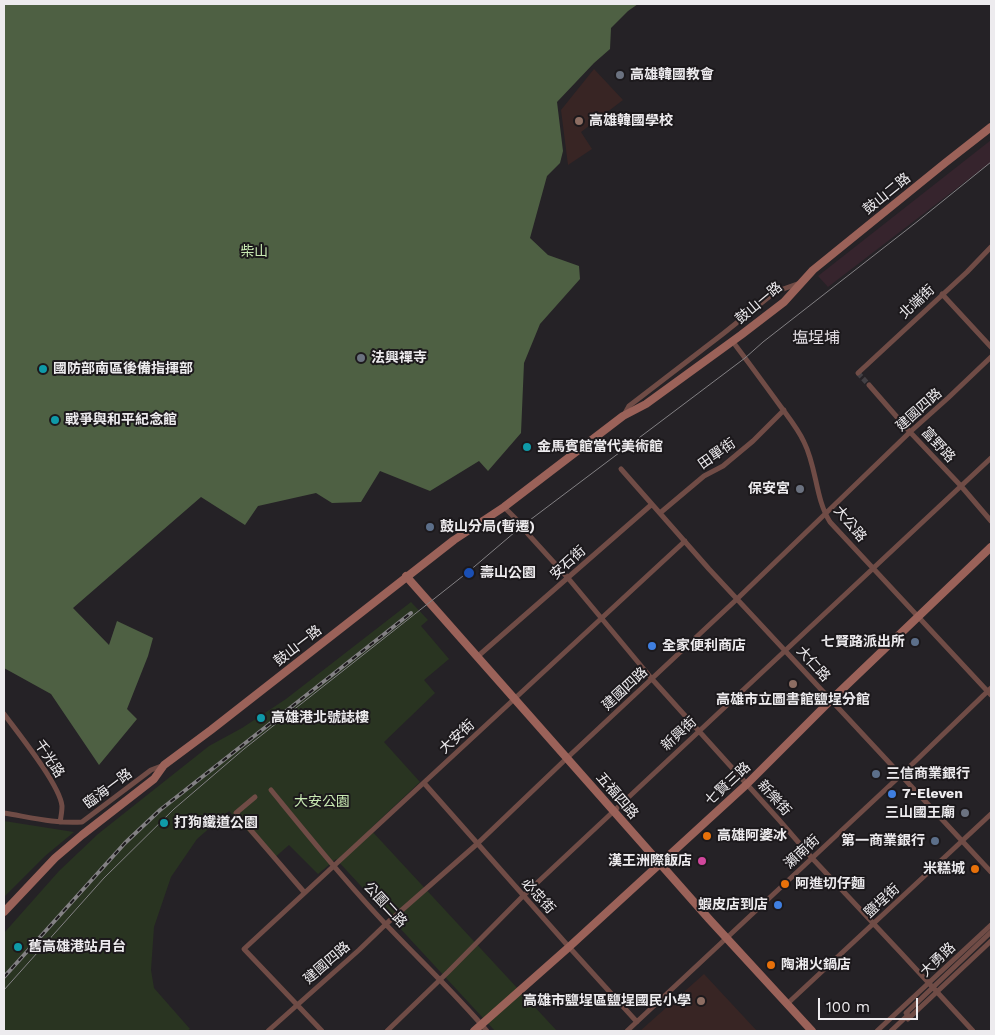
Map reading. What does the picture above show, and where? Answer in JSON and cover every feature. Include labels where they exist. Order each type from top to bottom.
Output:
[{"type":"street","name":"鼓山二路","points":[[800,283],[840,247],[991,127]]},
{"type":"street","name":"北端街","points":[[858,372],[967,272],[991,247]]},
{"type":"street","name":"鼓山一路","points":[[4,912],[55,858],[154,778],[164,765],[454,540],[504,508],[623,416],[646,404],[733,342],[784,302],[800,283]]},
{"type":"street","name":"鼓山一路","points":[[623,416],[630,406],[775,292],[800,283]]},
{"type":"street","points":[[942,294],[991,347]]},
{"type":"street","name":"大公路","points":[[733,342],[801,436],[809,452],[818,496],[825,515],[830,522],[990,691]]},
{"type":"street","name":"建國四路","points":[[268,1031],[477,844],[738,599],[910,432],[991,357]]},
{"type":"street","name":"富野路","points":[[869,385],[991,520]]},
{"type":"street","name":"田單街","points":[[660,513],[704,476],[723,466],[753,441],[784,410]]},
{"type":"street","name":"新興街","points":[[387,1031],[523,896],[991,458]]},
{"type":"street","name":"大仁路","points":[[621,470],[709,569],[991,872]]},
{"type":"street","name":"安石街","points":[[478,657],[651,504]]},
{"type":"street","name":"新樂街","points":[[504,508],[568,578],[652,679],[812,858],[974,1031]]},
{"type":"street","name":"大安街","points":[[297,1004],[244,949],[685,542]]},
{"type":"street","name":"七賢三路","points":[[474,1031],[484,1028],[569,947],[747,784],[831,700],[991,547]]},
{"type":"street","name":"五福四路","points":[[406,576],[659,864],[812,1031]]},
{"type":"street","name":"瀨南街","points":[[627,1031],[990,691]]},
{"type":"street","name":"千光路","points":[[4,714],[46,772],[59,796],[62,806],[60,822]]},
{"type":"street","name":"臨海一路","points":[[4,813],[60,822],[82,822],[151,770],[164,765]]},
{"type":"street","name":"必忠街","points":[[424,783],[637,1022]]},
{"type":"street","name":"公園二路","points":[[272,790],[334,866],[484,1028]]},
{"type":"street","points":[[255,797],[236,813],[304,892]]},
{"type":"street","name":"鹽埕街","points":[[787,1004],[991,814]]},
{"type":"street","name":"大勇路","points":[[895,1031],[991,925]]},
{"type":"street","points":[[891,1031],[908,1016],[906,1013],[991,932]]},
{"type":"street","name":"大勇路","points":[[877,1031],[991,941]]},
{"type":"street","points":[[297,1004],[322,1031]]},
{"type":"shaded area","name":"高雄韓國學校","points":[[594,69],[623,100],[581,132],[592,149],[568,165],[561,110]]},
{"type":"shaded area","points":[[991,140],[991,162],[828,287],[818,276]]},
{"type":"shaded area","name":"高雄市鹽埕區鹽埕國民小學","points":[[704,974],[757,1031],[640,1031]]},
{"type":"green space","name":"柴山","points":[[4,4],[638,4],[611,28],[610,49],[557,102],[563,151],[560,163],[547,176],[530,238],[548,255],[579,266],[580,279],[540,324],[524,363],[521,433],[488,471],[479,461],[430,491],[380,471],[361,502],[332,503],[316,493],[258,506],[245,525],[201,497],[73,608],[109,645],[117,621],[153,638],[127,709],[137,719],[99,765],[51,694],[4,668]]},
{"type":"green space","name":"大安公園","points":[[411,602],[428,620],[421,626],[449,659],[424,680],[435,693],[384,742],[420,782],[370,829],[557,1031],[495,1031],[336,859],[318,874],[289,845],[273,859],[229,811],[197,839],[171,877],[154,927],[151,970],[154,988],[190,1029],[187,1031],[4,1031],[4,933],[59,871],[98,834],[209,746],[242,728],[286,699]]},
{"type":"green space","points":[[4,821],[74,832],[45,856],[4,897]]},
{"type":"tunnel","points":[[858,373],[869,385]]},
{"type":"tram line","points":[[4,990],[104,878],[174,809],[244,749],[468,572],[522,526],[745,358],[991,162]]},
{"type":"railway","points":[[4,977],[125,843],[160,810],[411,613]]},
{"type":"place","name":"高雄韓國教會","points":[[620,75]]},
{"type":"place","name":"高雄韓國學校","points":[[579,121]]},
{"type":"place","name":"法興禪寺","points":[[361,358]]},
{"type":"place","name":"國防部南區後備指揮部","points":[[43,369]]},
{"type":"place","name":"戰爭與和平紀念館","points":[[55,420]]},
{"type":"place","name":"金馬賓館當代美術館","points":[[527,447]]},
{"type":"place","name":"保安宮","points":[[800,489]]},
{"type":"place","name":"鼓山分局(暫遷)","points":[[430,527]]},
{"type":"place","name":"壽山公園","points":[[469,573]]},
{"type":"place","name":"七賢路派出所","points":[[915,642]]},
{"type":"place","name":"全家便利商店","points":[[652,646]]},
{"type":"place","name":"高雄市立圖書館鹽埕分館","points":[[793,684]]},
{"type":"place","name":"高雄港北號誌樓","points":[[261,718]]},
{"type":"place","name":"三信商業銀行","points":[[876,774]]},
{"type":"place","name":"7-Eleven","points":[[892,794]]},
{"type":"place","name":"三山國王廟","points":[[965,813]]},
{"type":"place","name":"打狗鐵道公園","points":[[164,823]]},
{"type":"place","name":"高雄阿婆冰","points":[[707,836]]},
{"type":"place","name":"第一商業銀行","points":[[935,841]]},
{"type":"place","name":"漢王洲際飯店","points":[[702,861]]},
{"type":"place","name":"米糕城","points":[[975,869]]},
{"type":"place","name":"阿進切仔麵","points":[[785,884]]},
{"type":"place","name":"蝦皮店到店","points":[[778,905]]},
{"type":"place","name":"舊高雄港站月台","points":[[18,947]]},
{"type":"place","name":"陶湘火鍋店","points":[[771,965]]},
{"type":"place","name":"高雄市鹽埕區鹽埕國民小學","points":[[701,1001]]},
{"type":"district","name":"塩埕埔","points":[[816,338]]}]
